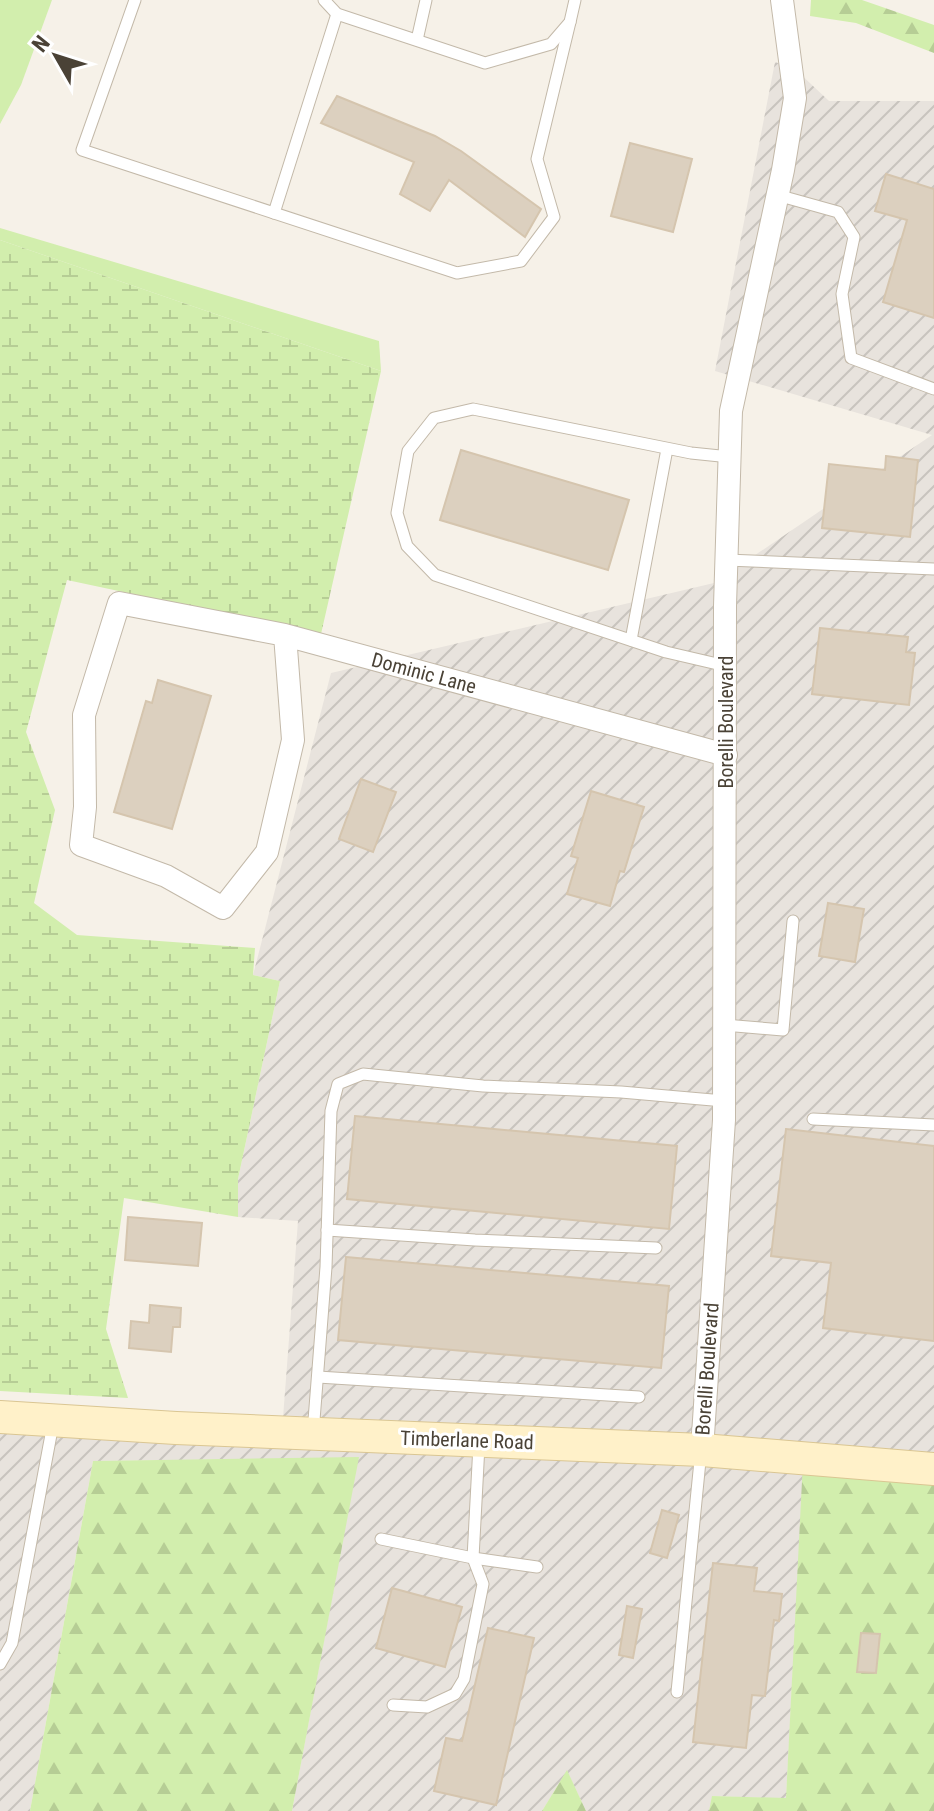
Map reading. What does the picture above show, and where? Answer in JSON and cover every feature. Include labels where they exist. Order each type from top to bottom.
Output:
[{"type":"street","name":"Borelli Boulevard","points":[[702,1450],[724,1101],[727,560],[731,411],[795,98],[782,0]]},
{"type":"street","name":"Dominic Lane","points":[[285,635],[293,740],[267,852],[223,908],[166,876],[81,845],[85,807],[84,715],[119,603],[285,635],[726,755]]},
{"type":"street","name":"Timberlane Road","points":[[0,1417],[702,1450],[934,1469]]},
{"type":"lane","points":[[135,0],[82,150],[457,273],[521,261],[554,217],[537,159],[575,0]]},
{"type":"lane","points":[[324,0],[337,14],[485,63],[551,44],[570,22]]},
{"type":"lane","points":[[417,40],[426,0]]},
{"type":"lane","points":[[274,213],[337,14]]},
{"type":"lane","points":[[777,195],[838,212],[854,237],[842,294],[851,358],[934,389]]},
{"type":"lane","points":[[726,666],[666,652],[435,575],[407,546],[397,513],[408,451],[434,418],[473,409],[667,449],[730,457]]},
{"type":"lane","points":[[631,640],[667,449]]},
{"type":"lane","points":[[727,560],[934,569]]},
{"type":"lane","points":[[724,1025],[783,1030],[793,921]]},
{"type":"lane","points":[[313,1434],[327,1230],[331,1111],[338,1084],[363,1074],[483,1086],[621,1092],[724,1101]]},
{"type":"lane","points":[[813,1119],[934,1125]]},
{"type":"lane","points":[[327,1230],[656,1248]]},
{"type":"lane","points":[[318,1377],[639,1397]]},
{"type":"lane","points":[[0,1664],[12,1643],[54,1420]]},
{"type":"lane","points":[[393,1705],[427,1707],[455,1694],[464,1679],[483,1584],[473,1558],[479,1441]]},
{"type":"lane","points":[[677,1692],[702,1450]]},
{"type":"lane","points":[[381,1539],[473,1558],[537,1567]]},
{"type":"shaded area","points":[[775,62],[795,69],[829,101],[934,101],[934,1468],[804,1461],[786,1799],[713,1796],[709,1811],[586,1811],[567,1771],[542,1811],[292,1811],[358,1458],[93,1461],[30,1811],[0,1811],[0,1414],[282,1431],[298,1221],[238,1217],[238,1179],[280,981],[253,975],[331,673],[714,583],[932,435],[715,371]]},
{"type":"green space","points":[[0,0],[52,0],[21,85],[0,124]]},
{"type":"green space","points":[[811,0],[862,0],[934,25],[934,53],[856,23],[810,16]]},
{"type":"green space","points":[[0,228],[379,341],[381,371],[0,240]]},
{"type":"green space","points":[[0,240],[381,371],[321,634],[67,580],[26,732],[55,810],[34,903],[77,935],[255,948],[253,975],[280,981],[238,1179],[238,1217],[124,1198],[106,1329],[128,1398],[0,1391]]},
{"type":"green space","points":[[359,1457],[292,1811],[30,1811],[93,1461]]},
{"type":"green space","points":[[803,1461],[934,1468],[934,1811],[709,1811],[712,1796],[786,1798]]},
{"type":"green space","points":[[567,1770],[586,1811],[542,1811]]},
{"type":"building","points":[[337,96],[435,136],[541,209],[525,237],[449,180],[430,211],[400,194],[414,162],[321,123]]},
{"type":"building","points":[[630,143],[692,159],[673,232],[611,216]]},
{"type":"building","points":[[886,174],[934,189],[934,318],[883,302],[907,220],[875,211]]},
{"type":"building","points":[[461,450],[629,500],[608,570],[440,520]]},
{"type":"building","points":[[886,456],[918,460],[910,537],[822,528],[829,464],[885,470]]},
{"type":"building","points":[[820,628],[908,637],[906,652],[915,653],[909,705],[812,694]]},
{"type":"building","points":[[158,680],[211,696],[172,829],[114,812],[146,701],[152,703]]},
{"type":"building","points":[[361,779],[396,792],[373,852],[339,839]]},
{"type":"building","points":[[591,791],[644,807],[610,906],[567,894],[578,858],[571,856]]},
{"type":"building","points":[[828,903],[864,909],[855,962],[819,956]]},
{"type":"building","points":[[355,1116],[677,1146],[669,1229],[347,1199]]},
{"type":"building","points":[[786,1129],[934,1146],[934,1341],[823,1328],[831,1263],[771,1256]]},
{"type":"building","points":[[128,1217],[202,1223],[198,1266],[125,1260]]},
{"type":"building","points":[[346,1257],[669,1286],[661,1368],[338,1340]]},
{"type":"building","points":[[150,1305],[181,1308],[180,1327],[173,1327],[171,1352],[129,1348],[131,1321],[149,1323]]},
{"type":"building","points":[[662,1510],[679,1515],[667,1558],[650,1553]]},
{"type":"building","points":[[713,1563],[757,1568],[754,1591],[782,1594],[779,1621],[774,1620],[765,1696],[752,1695],[746,1748],[693,1742]]},
{"type":"building","points":[[392,1588],[462,1607],[445,1667],[376,1648]]},
{"type":"building","points":[[627,1606],[642,1609],[633,1658],[619,1655]]},
{"type":"building","points":[[488,1628],[534,1638],[496,1805],[434,1791],[446,1738],[462,1741]]},
{"type":"building","points":[[861,1633],[880,1634],[876,1673],[857,1672]]}]
